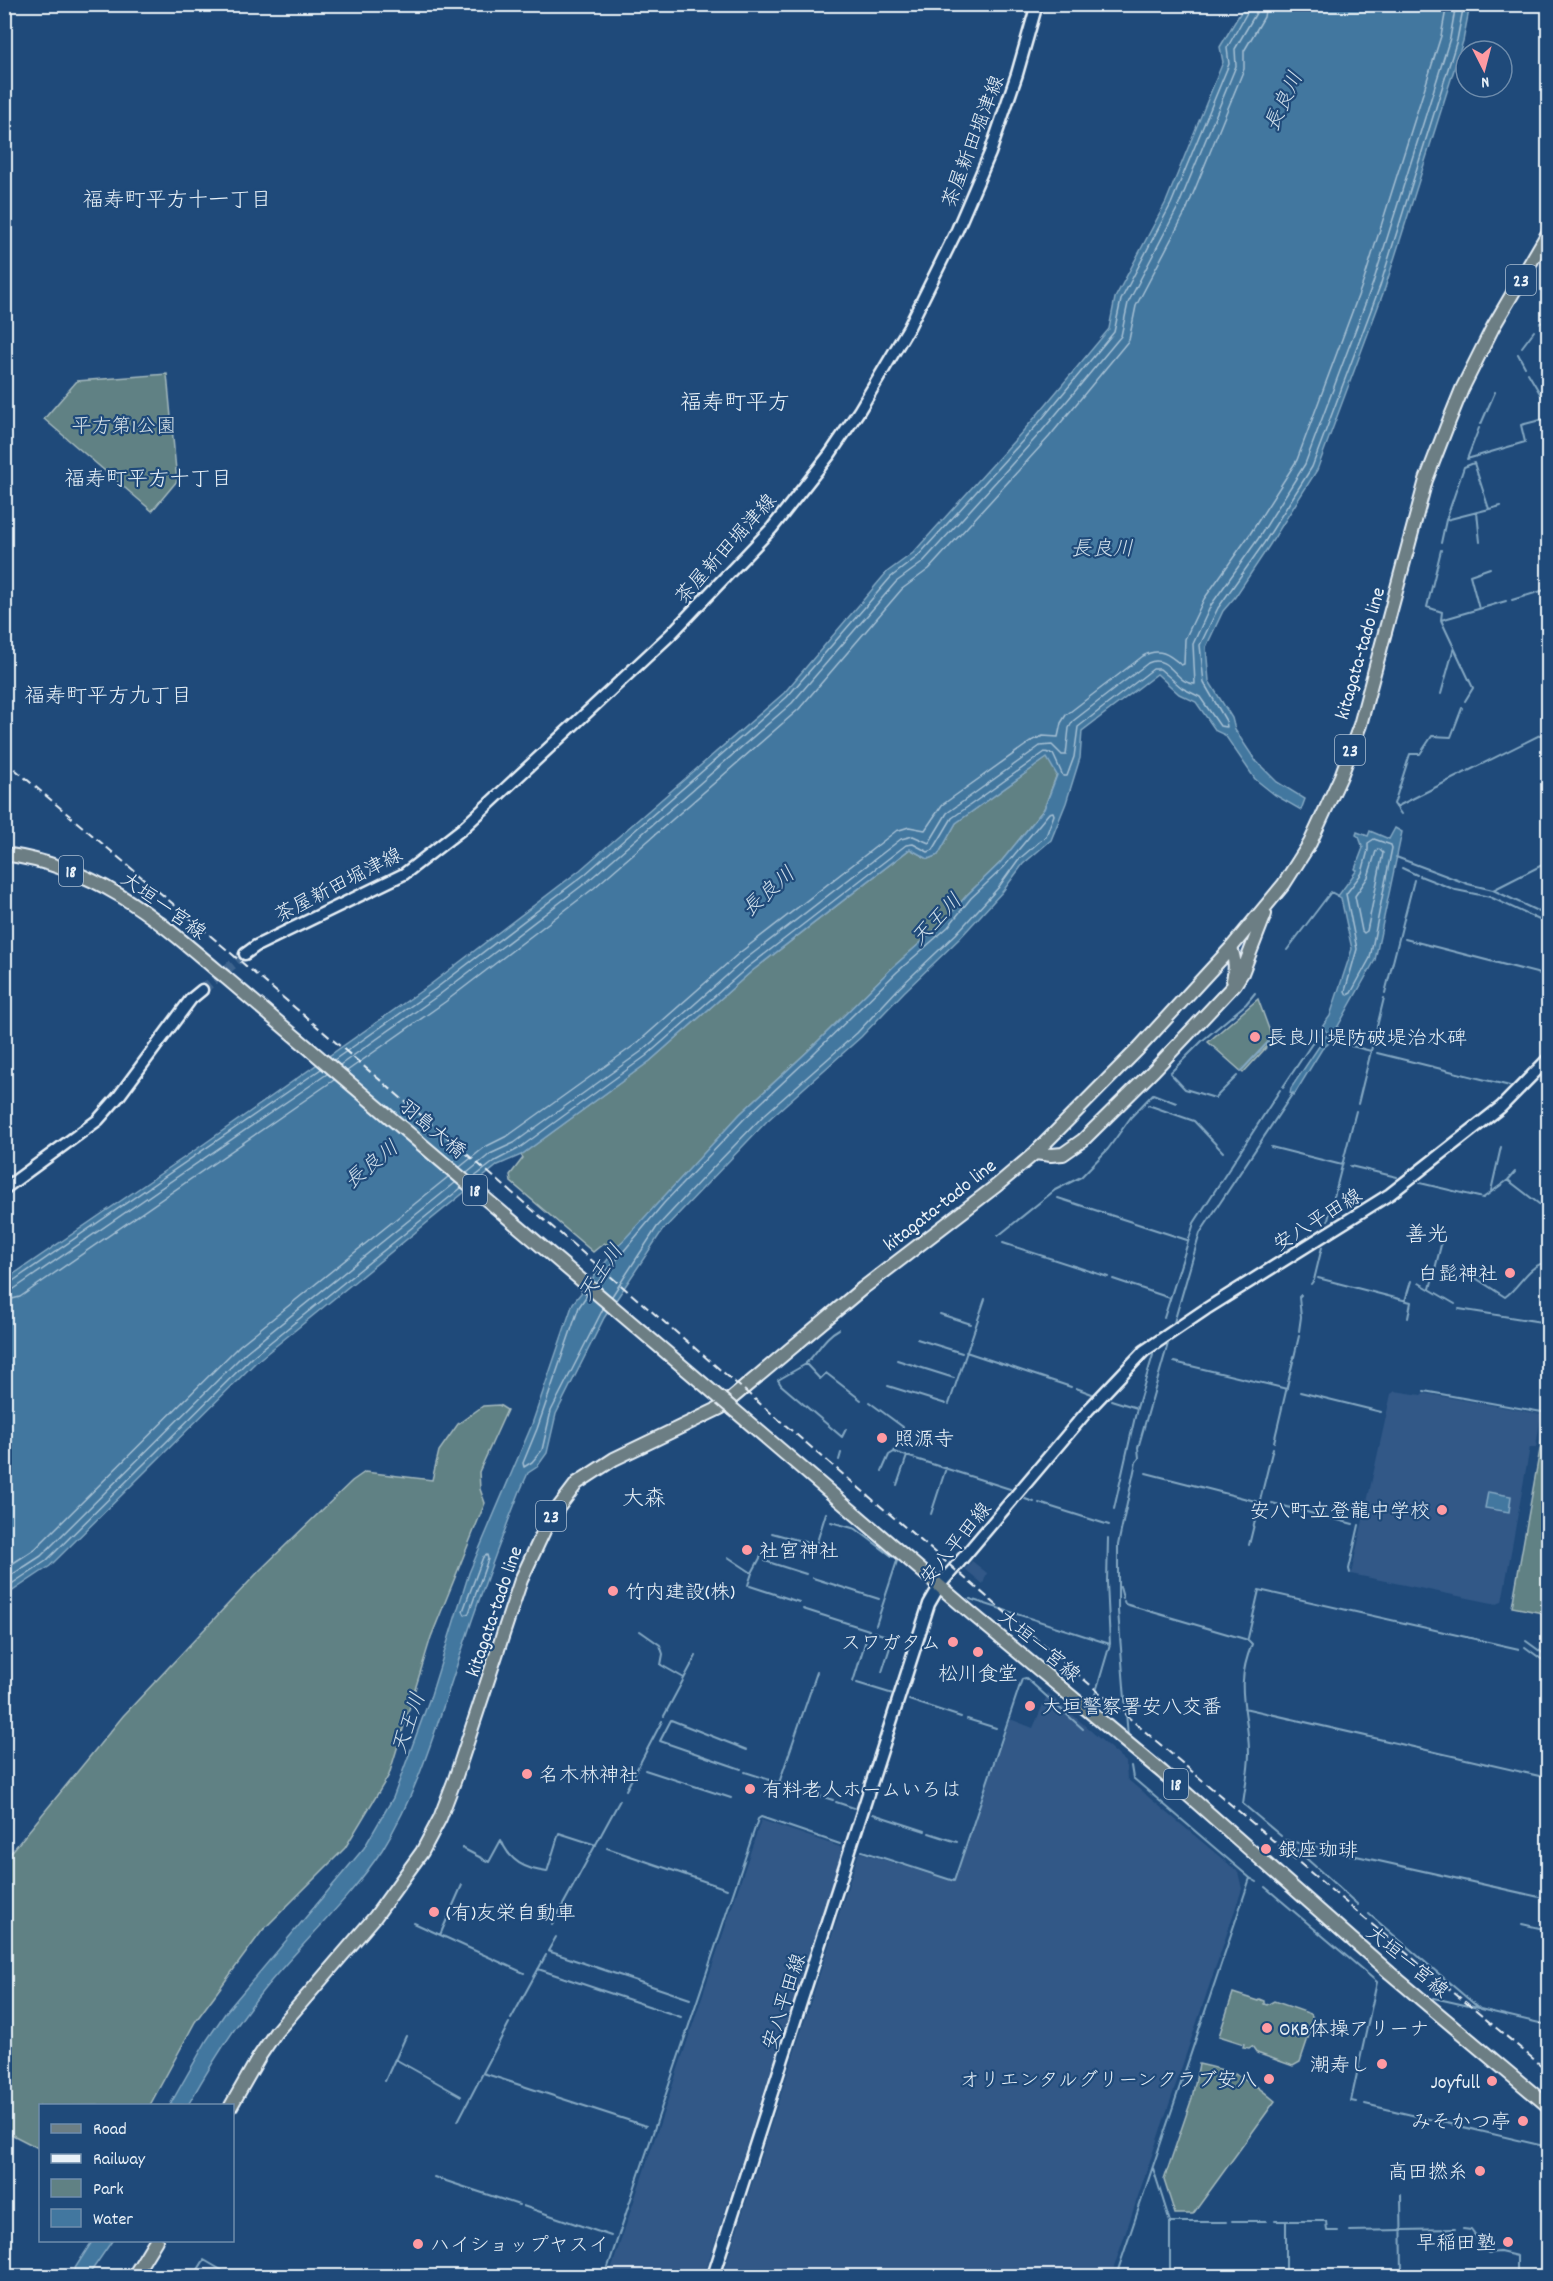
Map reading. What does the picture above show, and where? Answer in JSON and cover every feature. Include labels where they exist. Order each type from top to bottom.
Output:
[{"type":"main road","name":"茶屋新田堀津線","points":[[245,954],[256,946],[404,874],[462,829],[671,634],[772,528],[841,437],[909,327],[957,230],[990,153],[1017,74],[1037,4]]},
{"type":"main road","name":"kitagata-tado line","points":[[232,2104],[276,2032],[375,1917],[422,1852],[440,1818],[455,1779],[522,1580],[549,1520],[577,1483],[601,1466],[720,1408],[862,1288],[996,1186],[1035,1153],[1138,1049],[1231,948],[1284,884],[1310,843],[1341,776],[1360,725],[1426,480],[1462,389],[1493,327],[1548,233]]},
{"type":"main road","name":"大垣一宮線","points":[[4,854],[60,867],[89,878],[136,904],[254,1002]]},
{"type":"main road","points":[[1035,1153],[1058,1155],[1076,1146],[1154,1070],[1225,994],[1242,973],[1266,912],[1284,884]]},
{"type":"main road","points":[[1225,994],[1236,971],[1231,948]]},
{"type":"main road","points":[[4,1189],[98,1120],[119,1096],[191,999],[201,990]]},
{"type":"main road","name":"羽島大橋","points":[[254,1002],[696,1378]]},
{"type":"main road","name":"安八平田線","points":[[713,2277],[929,1604],[940,1585],[1116,1379],[1144,1351],[1390,1194],[1492,1114],[1548,1059]]},
{"type":"main road","name":"大垣一宮線","points":[[696,1378],[1109,1730],[1162,1772],[1390,1973],[1548,2106]]},
{"type":"main road","points":[[134,2277],[155,2242]]},
{"type":"shaded area","name":"安八町立登龍中学校","points":[[1395,1391],[1421,1395],[1423,1393],[1541,1414],[1536,1447],[1530,1447],[1502,1602],[1497,1604],[1351,1574],[1391,1394]]},
{"type":"shaded area","points":[[972,1561],[987,1573],[983,1584],[965,1569]]},
{"type":"shaded area","points":[[1048,1693],[1126,1762],[1127,1779],[1238,1872],[1242,1889],[1111,2276],[722,2276],[859,1852],[954,1882],[1010,1719],[1033,1728]]},
{"type":"shaded area","points":[[761,1820],[843,1848],[704,2276],[609,2276]]},
{"type":"green space","name":"平方第1公園","points":[[167,374],[177,481],[152,511],[44,419],[77,381]]},
{"type":"green space","points":[[1048,757],[1057,774],[1044,809],[1000,863],[967,895],[944,922],[893,967],[740,1114],[620,1245],[613,1247],[604,1243],[593,1252],[511,1182],[510,1175],[523,1158],[521,1155],[650,1061],[752,971],[910,849],[928,859],[938,855],[956,823]]},
{"type":"green space","points":[[1258,999],[1273,1040],[1243,1073],[1208,1042]]},
{"type":"green space","points":[[499,1405],[507,1410],[479,1472],[480,1489],[485,1503],[431,1637],[389,1775],[345,1848],[262,1931],[195,2022],[151,2104],[39,2104],[39,2148],[5,2131],[5,1860],[123,1716],[260,1570],[352,1481],[365,1472],[432,1480],[439,1451],[458,1424],[483,1406]]},
{"type":"green space","points":[[1548,1405],[1548,1614],[1512,1607]]},
{"type":"green space","name":"OKB体操アリーナ","points":[[1233,1993],[1258,2001],[1259,1999],[1267,2005],[1274,2001],[1311,2014],[1314,2020],[1300,2062],[1293,2066],[1257,2053],[1252,2046],[1243,2047],[1244,2044],[1219,2036]]},
{"type":"green space","name":"オリエンタルグリーンクラブ安八","points":[[1199,2064],[1240,2076],[1275,2101],[1193,2214],[1175,2214],[1164,2180],[1192,2098]]},
{"type":"water","name":"長良川","points":[[1245,5],[1470,5],[1463,39],[1454,39],[1454,70],[1385,288],[1317,470],[1235,597],[1223,611],[1206,647],[1209,681],[1232,718],[1235,730],[1255,760],[1277,782],[1305,799],[1301,810],[1275,795],[1255,779],[1225,735],[1216,731],[1196,702],[1179,694],[1157,674],[1082,731],[1080,758],[1066,803],[1051,840],[1023,864],[1003,891],[960,938],[861,1037],[767,1121],[662,1231],[604,1318],[556,1414],[547,1453],[537,1467],[528,1473],[520,1491],[482,1592],[418,1779],[395,1827],[382,1850],[355,1886],[254,2002],[224,2045],[189,2104],[171,2104],[207,2040],[226,2012],[364,1848],[393,1798],[431,1695],[469,1573],[531,1427],[573,1303],[620,1244],[740,1114],[893,967],[944,922],[967,895],[1000,863],[1044,809],[1057,775],[1047,758],[956,823],[938,855],[928,859],[910,849],[752,971],[650,1061],[521,1155],[498,1165],[256,1362],[50,1566],[5,1596],[5,1280],[431,984],[580,870],[784,693],[887,572],[913,553],[1032,421],[1109,329],[1115,298],[1166,202],[1223,62],[1220,47]]},
{"type":"water","points":[[1395,828],[1402,832],[1375,960],[1328,1044],[1322,1049],[1294,1095],[1290,1093],[1291,1088],[1328,1033],[1322,1027],[1330,1016],[1352,949],[1341,898],[1338,896],[1357,870],[1355,869],[1363,848],[1356,835],[1357,832],[1368,836],[1370,831],[1389,839]]},
{"type":"water","points":[[1488,1492],[1511,1496],[1509,1512],[1485,1508]]},
{"type":"water","points":[[92,2242],[111,2242],[88,2276],[70,2276]]},
{"type":"waterway","points":[[1540,323],[1548,321]]},
{"type":"waterway","points":[[1522,347],[1534,331]]},
{"type":"waterway","points":[[1518,354],[1525,367]]},
{"type":"waterway","points":[[1528,373],[1548,407]]},
{"type":"waterway","points":[[1481,424],[1495,392]]},
{"type":"waterway","points":[[1479,428],[1467,459],[1525,442],[1521,425],[1548,418]]},
{"type":"waterway","points":[[1446,520],[1464,467],[1474,463],[1489,509]]},
{"type":"waterway","points":[[1441,543],[1446,520],[1501,506]]},
{"type":"waterway","points":[[1477,512],[1480,542]]},
{"type":"waterway","points":[[1441,550],[1427,607],[1442,612],[1441,620]]},
{"type":"waterway","points":[[1479,609],[1470,575],[1490,568]]},
{"type":"waterway","points":[[1512,600],[1548,589]]},
{"type":"waterway","points":[[1465,701],[1473,688],[1441,620],[1506,601]]},
{"type":"waterway","points":[[1441,694],[1454,647]]},
{"type":"waterway","points":[[1401,814],[1394,804],[1410,754],[1420,754],[1432,736],[1451,737],[1462,708]]},
{"type":"waterway","points":[[1396,807],[1548,731]]},
{"type":"waterway","points":[[1396,857],[1468,884],[1493,890],[1548,916]]},
{"type":"waterway","points":[[1493,890],[1548,862]]},
{"type":"waterway","points":[[1402,868],[1417,875]]},
{"type":"waterway","points":[[1420,876],[1456,890],[1490,897],[1548,924]]},
{"type":"waterway","points":[[1385,993],[1414,880]]},
{"type":"waterway","points":[[1287,950],[1331,892],[1338,896]]},
{"type":"waterway","points":[[1405,939],[1548,976]]},
{"type":"waterway","points":[[1237,1076],[1215,1098],[1185,1089],[1170,1073],[1203,1040],[1246,1004],[1255,993]]},
{"type":"waterway","points":[[1358,1104],[1384,998]]},
{"type":"waterway","points":[[1283,1087],[1323,1027]]},
{"type":"waterway","points":[[1240,1072],[1271,1039]]},
{"type":"waterway","points":[[1336,1042],[1371,1051]]},
{"type":"waterway","points":[[1377,1053],[1510,1086]]},
{"type":"waterway","points":[[1164,1318],[1194,1223],[1280,1090]]},
{"type":"waterway","points":[[1173,1326],[1200,1233],[1293,1093]]},
{"type":"waterway","points":[[998,1236],[1055,1190],[1081,1177],[1108,1149],[1131,1117],[1153,1094],[1176,1103]]},
{"type":"waterway","points":[[1148,1105],[1194,1121],[1223,1152]]},
{"type":"waterway","points":[[1328,1220],[1356,1111]]},
{"type":"waterway","points":[[1271,1147],[1342,1165]]},
{"type":"waterway","points":[[1491,1191],[1501,1147]]},
{"type":"waterway","points":[[1350,1166],[1397,1177]]},
{"type":"waterway","points":[[1420,1183],[1483,1198],[1515,1172]]},
{"type":"waterway","points":[[1508,1180],[1543,1207]]},
{"type":"waterway","points":[[1058,1198],[1187,1240]]},
{"type":"waterway","points":[[1003,1243],[1108,1277]]},
{"type":"waterway","points":[[1430,1289],[1441,1245]]},
{"type":"waterway","points":[[1311,1284],[1322,1247]]},
{"type":"waterway","points":[[1474,1277],[1505,1297],[1529,1271],[1548,1262]]},
{"type":"waterway","points":[[1318,1278],[1411,1302],[1408,1318]]},
{"type":"waterway","points":[[1113,1279],[1170,1298]]},
{"type":"waterway","points":[[1405,1301],[1411,1281]]},
{"type":"waterway","points":[[1419,1283],[1455,1304]]},
{"type":"waterway","points":[[1299,1331],[1301,1317],[1299,1297],[1301,1295]]},
{"type":"waterway","points":[[949,1404],[985,1299]]},
{"type":"waterway","points":[[1459,1309],[1548,1323]]},
{"type":"waterway","points":[[940,1314],[971,1324]]},
{"type":"waterway","points":[[806,1363],[829,1336],[839,1329]]},
{"type":"waterway","points":[[1274,1442],[1299,1336]]},
{"type":"waterway","points":[[917,1339],[962,1353]]},
{"type":"waterway","points":[[1128,1737],[1118,1611],[1118,1545],[1136,1462],[1139,1458],[1138,1448],[1169,1340]]},
{"type":"waterway","points":[[966,1352],[1071,1387]]},
{"type":"waterway","points":[[1114,1509],[1137,1408],[1153,1355]]},
{"type":"waterway","points":[[897,1360],[954,1378]]},
{"type":"waterway","points":[[1174,1362],[1287,1389]]},
{"type":"waterway","points":[[846,1429],[842,1437],[778,1380],[806,1364],[820,1379],[826,1373],[861,1400]]},
{"type":"waterway","points":[[888,1386],[946,1404]]},
{"type":"waterway","points":[[1076,1388],[1092,1394]]},
{"type":"waterway","points":[[1424,1391],[1542,1412]]},
{"type":"waterway","points":[[1300,1392],[1381,1412]]},
{"type":"waterway","points":[[1111,1400],[1137,1408]]},
{"type":"waterway","points":[[869,1402],[903,1427],[894,1452],[1010,1489]]},
{"type":"waterway","points":[[1249,1545],[1273,1448]]},
{"type":"waterway","points":[[882,1471],[889,1455],[894,1452]]},
{"type":"waterway","points":[[839,1460],[841,1453]]},
{"type":"waterway","points":[[897,1485],[907,1456]]},
{"type":"waterway","points":[[931,1514],[946,1468]]},
{"type":"waterway","points":[[1146,1473],[1259,1502]]},
{"type":"waterway","points":[[1025,1499],[1034,1502]]},
{"type":"waterway","points":[[1039,1503],[1109,1525]]},
{"type":"waterway","points":[[1272,1503],[1353,1524]]},
{"type":"waterway","points":[[772,1533],[816,1545],[826,1513]]},
{"type":"waterway","points":[[831,1522],[856,1529],[893,1557]]},
{"type":"waterway","points":[[1350,1573],[1359,1525]]},
{"type":"waterway","points":[[1092,1705],[1110,1644],[1107,1582],[1108,1538]]},
{"type":"waterway","points":[[752,1573],[767,1545]]},
{"type":"waterway","points":[[728,1557],[752,1573],[748,1585]]},
{"type":"waterway","points":[[765,1561],[806,1574]]},
{"type":"waterway","points":[[876,1625],[897,1561]]},
{"type":"waterway","points":[[813,1578],[879,1599]]},
{"type":"waterway","points":[[750,1586],[799,1602]]},
{"type":"waterway","points":[[1120,1587],[1123,1598]]},
{"type":"waterway","points":[[1248,1638],[1259,1590],[1519,1649]]},
{"type":"waterway","points":[[970,1599],[1110,1644]]},
{"type":"waterway","points":[[1124,1601],[1125,1604],[1248,1640],[1252,1644],[1246,1660],[1243,1687],[1249,1753],[1243,1804],[1281,1836]]},
{"type":"waterway","points":[[803,1609],[869,1630],[853,1682]]},
{"type":"waterway","points":[[640,1631],[660,1645],[663,1654],[661,1665],[684,1678]]},
{"type":"waterway","points":[[874,1632],[893,1638],[882,1672]]},
{"type":"waterway","points":[[1526,1641],[1548,1657]]},
{"type":"waterway","points":[[1525,1647],[1548,1664]]},
{"type":"waterway","points":[[664,1716],[696,1656]]},
{"type":"waterway","points":[[779,1783],[817,1672]]},
{"type":"waterway","points":[[862,1851],[954,1881],[1022,1679],[1026,1678],[1083,1729]]},
{"type":"waterway","points":[[857,1683],[893,1694]]},
{"type":"waterway","points":[[909,1700],[961,1717]]},
{"type":"waterway","points":[[1244,1708],[1548,1778]]},
{"type":"waterway","points":[[967,1719],[996,1728]]},
{"type":"waterway","points":[[741,1769],[660,1741],[671,1720],[747,1750]]},
{"type":"waterway","points":[[626,1790],[662,1721]]},
{"type":"waterway","points":[[1116,2276],[1250,1878],[1133,1778],[1131,1766]]},
{"type":"waterway","points":[[645,1770],[731,1798]]},
{"type":"waterway","points":[[745,1772],[833,1800]]},
{"type":"waterway","points":[[552,1925],[620,1800]]},
{"type":"waterway","points":[[836,1802],[854,1808]]},
{"type":"waterway","points":[[873,1814],[925,1831]]},
{"type":"waterway","points":[[605,2276],[758,1819],[761,1817],[840,1844]]},
{"type":"waterway","points":[[462,1848],[489,1862],[501,1840],[509,1854],[519,1863],[547,1872],[559,1833],[596,1845]]},
{"type":"waterway","points":[[929,1833],[957,1842]]},
{"type":"waterway","points":[[1285,1840],[1548,1899]]},
{"type":"waterway","points":[[1287,1841],[1358,1905]]},
{"type":"waterway","points":[[607,1848],[727,1889]]},
{"type":"waterway","points":[[1250,1878],[1257,1882]]},
{"type":"waterway","points":[[440,1935],[462,1885]]},
{"type":"waterway","points":[[1265,1887],[1377,1982],[1351,2101],[1356,2102]]},
{"type":"waterway","points":[[1369,1914],[1480,2009],[1548,2025]]},
{"type":"waterway","points":[[414,1923],[524,1973]]},
{"type":"waterway","points":[[1522,1924],[1548,1930]]},
{"type":"waterway","points":[[556,1937],[548,1951],[690,1999]]},
{"type":"waterway","points":[[511,2019],[546,1955]]},
{"type":"waterway","points":[[538,1969],[681,2017]]},
{"type":"waterway","points":[[1434,1998],[1478,2008]]},
{"type":"waterway","points":[[458,2121],[509,2023]]},
{"type":"waterway","points":[[396,2058],[406,2036]]},
{"type":"waterway","points":[[385,2081],[395,2059],[461,2096]]},
{"type":"waterway","points":[[483,2073],[646,2126]]},
{"type":"waterway","points":[[1365,2104],[1548,2147]]},
{"type":"waterway","points":[[1153,2168],[1170,2222],[1170,2276]]},
{"type":"waterway","points":[[434,2177],[519,2205]]},
{"type":"waterway","points":[[1401,2194],[1402,2276]]},
{"type":"waterway","points":[[523,2206],[611,2236]]},
{"type":"waterway","points":[[1232,2221],[1266,2221]]},
{"type":"waterway","points":[[1275,2221],[1326,2221],[1327,2231],[1338,2231]]},
{"type":"waterway","points":[[1170,2222],[1226,2222]]},
{"type":"waterway","points":[[1286,2222],[1286,2276]]},
{"type":"waterway","points":[[1350,2231],[1455,2229]]},
{"type":"waterway","points":[[1463,2229],[1471,2230],[1488,2253],[1500,2252],[1517,2256],[1517,2276]]},
{"type":"waterway","points":[[194,2276],[204,2260],[223,2271]]},
{"type":"tunnel","points":[[202,990],[245,954]]},
{"type":"railway","points":[[4,760],[1363,1917],[1548,2071]]},
{"type":"place","name":"長良川堤防破堤治水碑","points":[[1255,1037]]},
{"type":"place","name":"白髭神社","points":[[1510,1273]]},
{"type":"place","name":"照源寺","points":[[882,1438]]},
{"type":"place","name":"安八町立登龍中学校","points":[[1442,1510]]},
{"type":"place","name":"社宮神社","points":[[747,1550]]},
{"type":"place","name":"竹内建設(株)","points":[[613,1591]]},
{"type":"place","name":"スワガタム","points":[[953,1642]]},
{"type":"place","name":"松川食堂","points":[[978,1652]]},
{"type":"place","name":"大垣警察署安八交番","points":[[1030,1706]]},
{"type":"place","name":"名木林神社","points":[[527,1774]]},
{"type":"place","name":"有料老人ホームいろは","points":[[750,1789]]},
{"type":"place","name":"銀座珈琲","points":[[1266,1849]]},
{"type":"place","name":"(有)友栄自動車","points":[[434,1912]]},
{"type":"place","name":"OKB体操アリーナ","points":[[1267,2028]]},
{"type":"place","name":"潮寿し","points":[[1382,2064]]},
{"type":"place","name":"オリエンタルグリーンクラブ安八","points":[[1269,2079]]},
{"type":"place","name":"Joyfull","points":[[1492,2081]]},
{"type":"place","name":"みそかつ亭","points":[[1523,2121]]},
{"type":"place","name":"高田撚糸","points":[[1480,2171]]},
{"type":"place","name":"早稲田塾","points":[[1508,2242]]},
{"type":"place","name":"ハイショップヤスイ","points":[[418,2244]]},
{"type":"district","name":"福寿町平方十一丁目","points":[[177,199]]},
{"type":"district","name":"福寿町平方","points":[[735,401]]},
{"type":"district","name":"福寿町平方十丁目","points":[[148,478]]},
{"type":"district","name":"福寿町平方九丁目","points":[[108,695]]},
{"type":"district","name":"善光","points":[[1427,1233]]},
{"type":"district","name":"大森","points":[[644,1497]]},
{"type":"water label","name":"天王川","points":[[936,919]]},
{"type":"water label","name":"天王川","points":[[600,1272]]},
{"type":"water label","name":"天王川","points":[[408,1723]]}]
